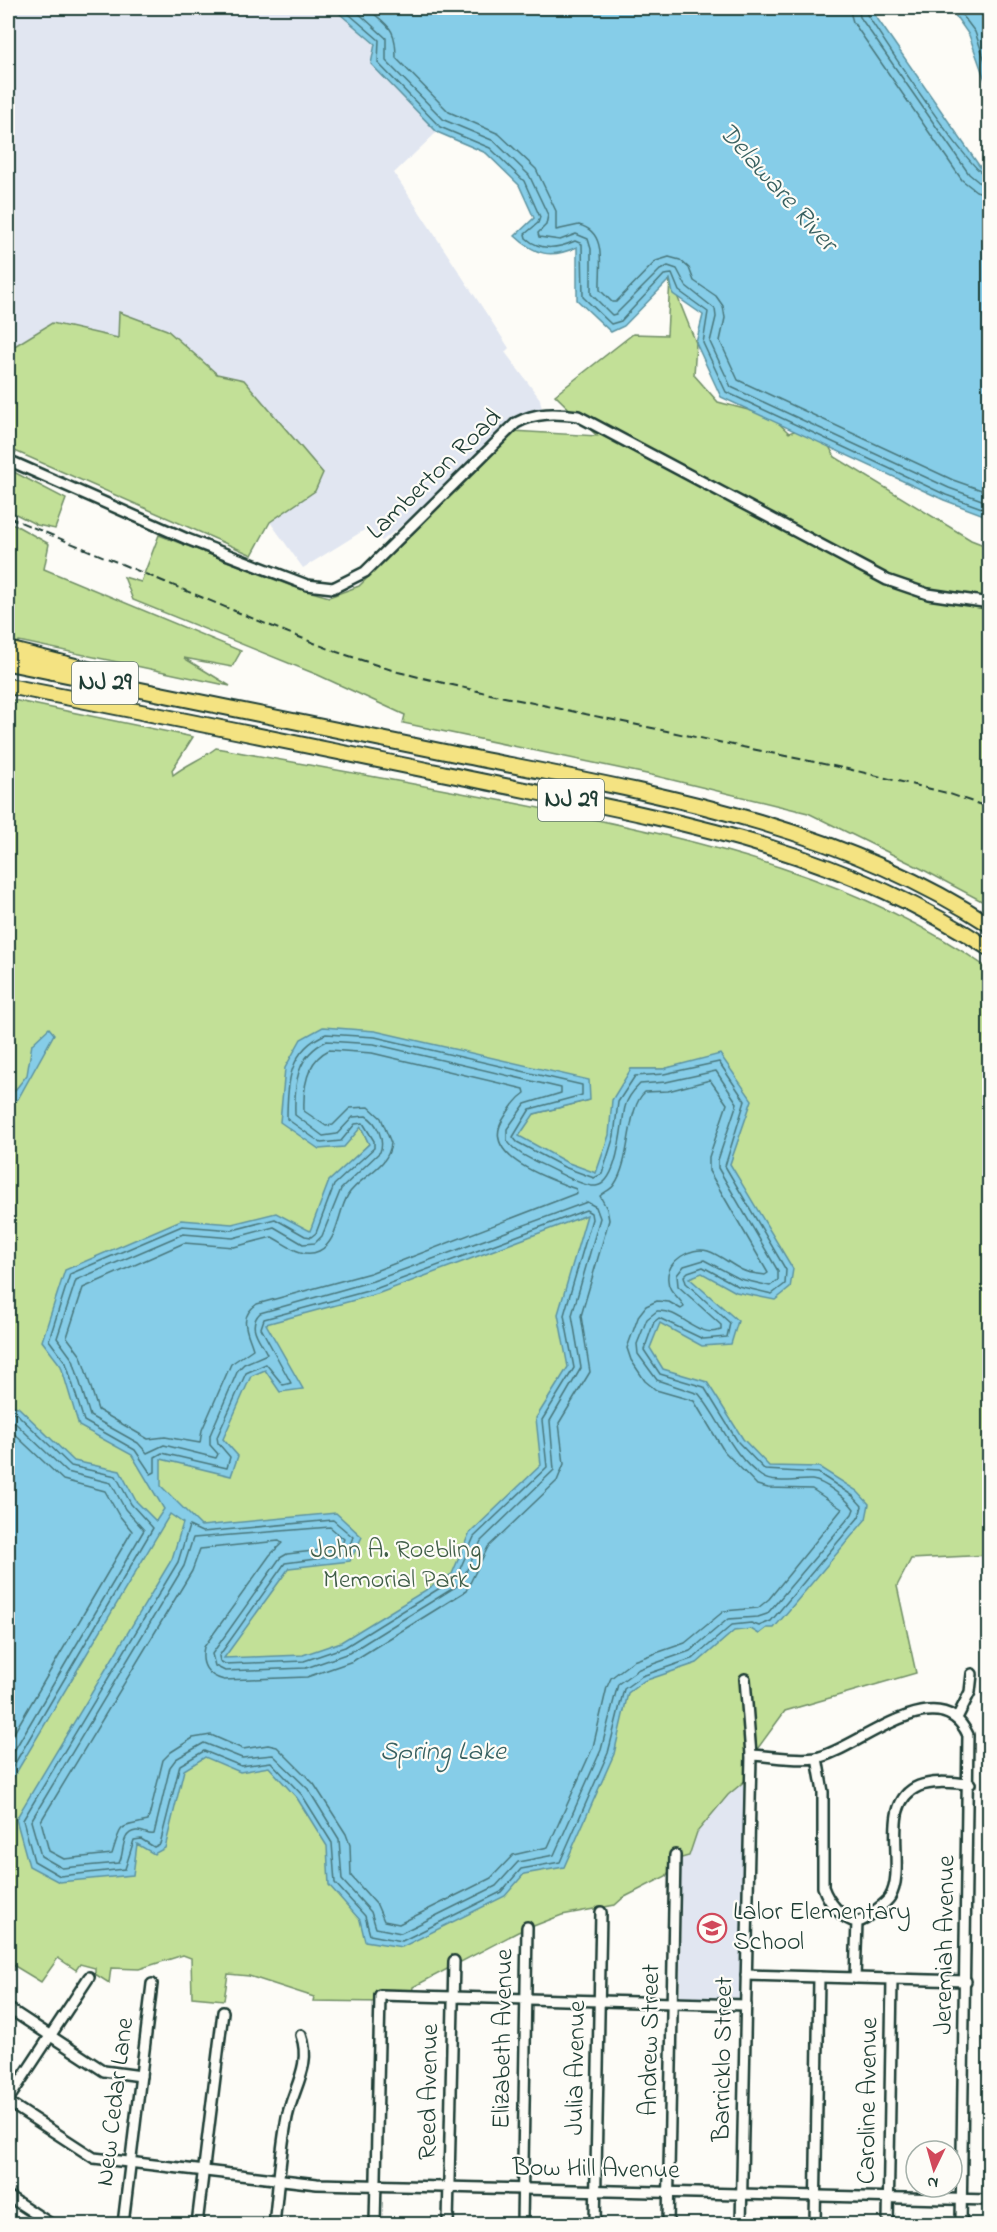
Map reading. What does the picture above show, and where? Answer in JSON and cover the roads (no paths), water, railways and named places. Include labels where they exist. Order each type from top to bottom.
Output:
[{"type":"highway","points":[[8,649],[29,660]]},
{"type":"highway","points":[[8,663],[29,660]]},
{"type":"highway","name":"NJ 29","points":[[29,660],[136,681],[183,699],[613,786],[749,818],[864,858],[933,891],[990,925]]},
{"type":"highway","points":[[12,688],[133,711]]},
{"type":"highway","name":"NJ 29","points":[[12,688],[608,807],[744,838],[814,861],[869,883],[927,912],[990,949]]},
{"type":"street","name":"Lamberton Road","points":[[8,460],[187,539],[307,585],[333,588],[365,572],[516,423],[532,416],[546,414],[578,416],[887,580],[927,594],[990,603]]},
{"type":"street","points":[[751,1755],[817,1758],[906,1716],[934,1712],[957,1718],[970,1692],[972,1674]]},
{"type":"street","name":"Barricklo Street","points":[[741,2224],[751,1755],[745,1679]]},
{"type":"street","name":"Jeremiah Avenue","points":[[957,1718],[965,1728],[970,1742],[963,2139]]},
{"type":"street","points":[[817,1758],[823,1792],[823,1887],[830,1901],[849,1920],[857,1922],[865,1919],[886,1902],[893,1890],[897,1813],[902,1799],[913,1789],[928,1783],[970,1784]]},
{"type":"street","name":"Andrew Street","points":[[668,2224],[675,1856]]},
{"type":"street","name":"Julia Avenue","points":[[595,2224],[601,1912]]},
{"type":"street","points":[[855,1978],[857,1922]]},
{"type":"street","name":"Elizabeth Avenue","points":[[522,2224],[527,1927]]},
{"type":"street","name":"Reed Avenue","points":[[448,2224],[454,1961]]},
{"type":"street","points":[[746,1975],[966,1981]]},
{"type":"street","points":[[8,2101],[89,1977]]},
{"type":"street","points":[[814,2224],[819,1977]]},
{"type":"street","name":"Caroline Avenue","points":[[888,2224],[892,1979]]},
{"type":"street","name":"New Cedar Lane","points":[[123,2224],[152,1984]]},
{"type":"street","points":[[375,2224],[380,1995],[746,2005]]},
{"type":"street","points":[[8,2008],[104,2071],[141,2076]]},
{"type":"street","points":[[197,2224],[223,2012]]},
{"type":"street","points":[[274,2224],[286,2122],[303,2071],[305,2046],[301,2035]]},
{"type":"street","name":"Bow Hill Avenue","points":[[8,2101],[94,2158],[279,2180],[376,2186],[904,2197]]},
{"type":"street","points":[[8,2196],[51,2224]]},
{"type":"street","name":"Jeremiah Avenue","points":[[961,2224],[962,2199]]},
{"type":"street","name":"Bow Hill Avenue","points":[[962,2199],[990,2200]]},
{"type":"water","name":"Delaware River","points":[[333,8],[870,8],[980,167],[989,174],[989,517],[944,500],[721,397],[696,343],[703,315],[673,294],[670,279],[624,326],[611,332],[577,300],[577,247],[559,253],[544,253],[529,247],[515,236],[534,218],[519,185],[486,153],[437,132],[371,64],[375,44]]},
{"type":"water","points":[[950,8],[989,8],[989,86],[969,35]]},
{"type":"water","name":"Spring Lake","points":[[323,1027],[375,1031],[589,1080],[590,1100],[534,1114],[519,1136],[566,1162],[596,1173],[609,1135],[612,1100],[631,1069],[663,1069],[720,1054],[752,1100],[730,1164],[793,1269],[790,1288],[775,1300],[736,1292],[702,1273],[689,1278],[738,1321],[731,1344],[702,1346],[660,1323],[650,1348],[663,1369],[707,1382],[743,1439],[769,1466],[819,1467],[857,1491],[869,1504],[866,1519],[774,1628],[767,1628],[759,1634],[751,1629],[734,1631],[697,1663],[644,1681],[628,1693],[614,1754],[564,1867],[524,1874],[505,1896],[402,1947],[365,1941],[360,1920],[329,1885],[327,1846],[297,1798],[269,1767],[240,1772],[205,1757],[184,1770],[165,1848],[154,1854],[137,1844],[133,1875],[59,1882],[29,1866],[16,1819],[172,1559],[183,1523],[170,1514],[13,1778],[8,1782],[8,1405],[18,1407],[74,1461],[120,1471],[136,1501],[156,1521],[164,1509],[132,1455],[79,1426],[61,1366],[42,1341],[65,1270],[181,1220],[232,1224],[276,1213],[310,1231],[329,1181],[369,1144],[361,1127],[344,1147],[319,1149],[280,1122],[285,1068],[301,1039]],"holes":[[[587,1215],[558,1314],[568,1367],[536,1418],[541,1465],[469,1534],[452,1574],[341,1642],[303,1655],[224,1658],[289,1568],[350,1561],[362,1537],[336,1513],[201,1526],[161,1486],[161,1459],[231,1476],[238,1456],[223,1439],[251,1376],[265,1370],[280,1392],[303,1389],[266,1324],[377,1294]]]},
{"type":"water","points":[[49,1028],[54,1034],[18,1099],[8,1105],[8,1099],[27,1075],[32,1044]]},
{"type":"railway","points":[[8,517],[271,626],[337,652],[398,672],[490,694],[857,771],[947,793],[990,808]]},
{"type":"place","name":"Lalor Elementary School","points":[[712,1928]]},
{"type":"park label","name":"John A. Roebling Memorial Park","points":[[396,1566]]}]
